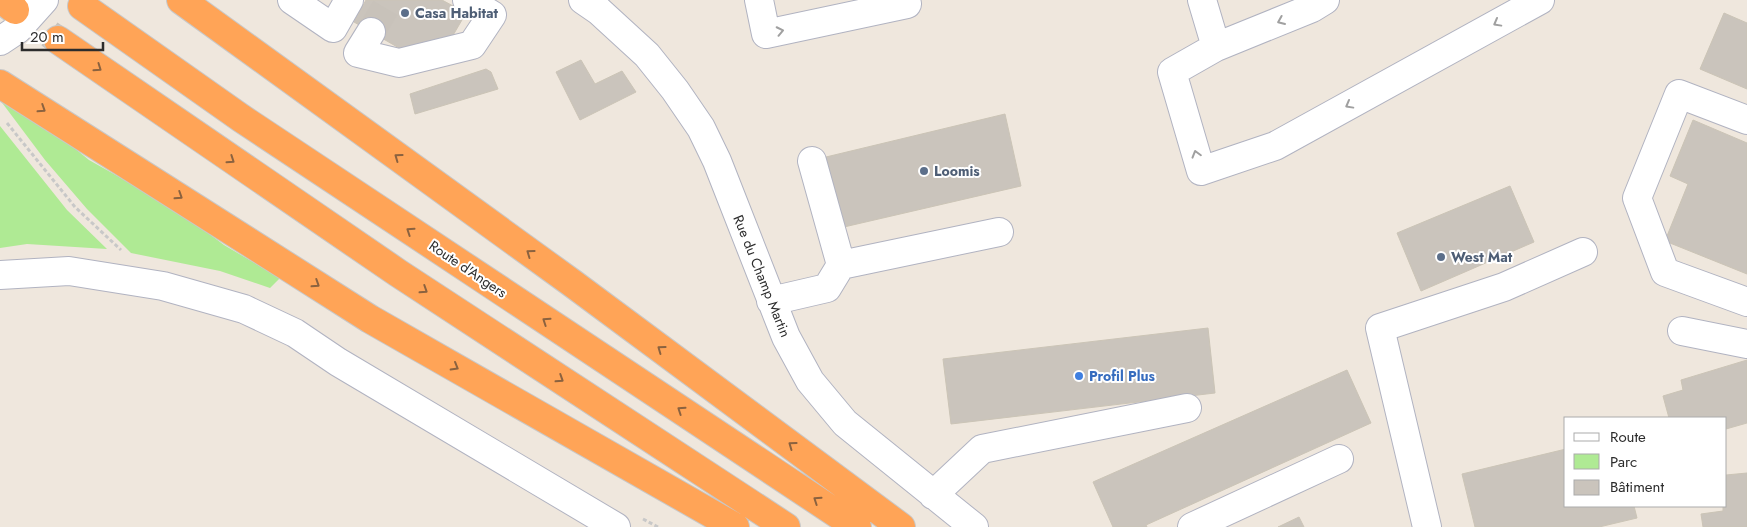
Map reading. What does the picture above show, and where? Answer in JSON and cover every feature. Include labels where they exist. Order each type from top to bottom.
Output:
[{"type":"highway","points":[[181,0],[564,277],[901,527]]},
{"type":"highway","name":"Route d'Angers","points":[[82,6],[250,123],[857,527]]},
{"type":"highway","points":[[58,40],[398,273],[786,527]]},
{"type":"highway","points":[[0,84],[370,319],[734,527]]},
{"type":"street","points":[[0,41],[18,30],[44,0]]},
{"type":"street","points":[[292,0],[333,28],[350,0]]},
{"type":"street","points":[[371,32],[358,53],[399,63],[472,45],[492,15],[467,0]]},
{"type":"street","name":"Rue du Champ Martin","points":[[583,0],[599,11],[647,55],[675,90],[701,128],[717,161],[786,337],[810,381],[845,423],[974,527]]},
{"type":"street","points":[[759,0],[766,34],[907,4],[906,0]]},
{"type":"street","points":[[1202,0],[1216,47]]},
{"type":"street","points":[[1325,0],[1312,8],[1216,47],[1172,72],[1201,172],[1275,146],[1540,0]]},
{"type":"street","points":[[1747,120],[1679,94],[1637,198],[1665,272],[1747,302]]},
{"type":"street","points":[[771,300],[827,288],[841,265],[812,160]]},
{"type":"street","points":[[841,265],[999,232]]},
{"type":"street","points":[[1427,527],[1380,328],[1504,287],[1583,252]]},
{"type":"street","points":[[0,275],[12,272],[78,272],[163,286],[244,309],[295,333],[347,367],[616,527]]},
{"type":"street","points":[[1682,331],[1747,344]]},
{"type":"street","points":[[933,495],[982,449],[1187,408]]},
{"type":"street","points":[[1192,527],[1339,460]]},
{"type":"green space","points":[[0,100],[51,129],[89,160],[137,187],[160,197],[224,245],[280,278],[270,288],[220,271],[131,253],[87,209],[45,160]]},
{"type":"green space","points":[[0,126],[67,210],[107,249],[27,244],[0,248]]},
{"type":"building","points":[[366,0],[442,0],[466,13],[452,37],[406,52],[354,22]]},
{"type":"building","points":[[1724,13],[1747,23],[1747,89],[1700,69]]},
{"type":"building","points":[[581,60],[595,84],[622,71],[636,92],[580,120],[556,72]]},
{"type":"building","points":[[486,69],[491,72],[498,89],[415,114],[410,94]]},
{"type":"building","name":"Loomis","points":[[1005,114],[1021,186],[844,227],[826,157]]},
{"type":"building","points":[[1693,120],[1747,143],[1747,274],[1665,241],[1688,184],[1670,176]]},
{"type":"building","points":[[1510,186],[1534,242],[1421,291],[1397,233]]},
{"type":"building","name":"Profil Plus","points":[[1208,328],[1215,393],[951,424],[943,359]]},
{"type":"building","points":[[1747,360],[1747,423],[1727,429],[1727,417],[1669,417],[1663,396],[1683,390],[1681,380]]},
{"type":"building","points":[[1347,370],[1371,423],[1146,525],[1147,527],[1113,527],[1093,482]]},
{"type":"building","points":[[1564,449],[1564,507],[1634,507],[1637,518],[1599,527],[1475,527],[1462,474]]},
{"type":"building","points":[[1747,473],[1747,527],[1703,527],[1701,514],[1723,511],[1723,507],[1727,507],[1727,475]]},
{"type":"building","points":[[1299,517],[1304,527],[1278,527]]},
{"type":"tunnel","points":[[371,32],[390,0]]},
{"type":"tunnel","points":[[15,10],[58,40]]},
{"type":"place","name":"Casa Habitat","points":[[405,13]]},
{"type":"place","name":"Loomis","points":[[924,171]]},
{"type":"place","name":"West Mat","points":[[1441,257]]},
{"type":"place","name":"Profil Plus","points":[[1079,376]]}]
